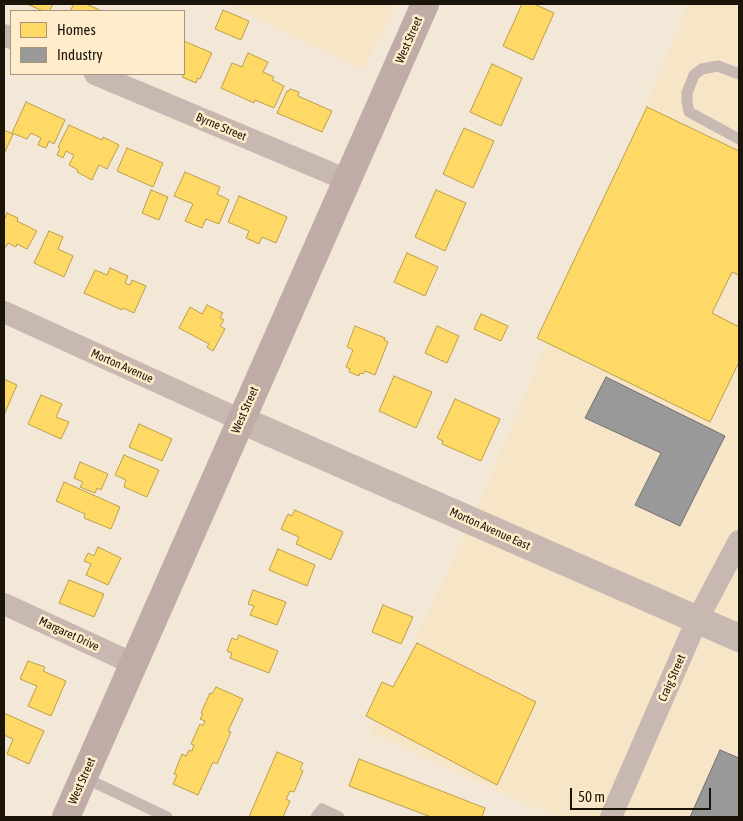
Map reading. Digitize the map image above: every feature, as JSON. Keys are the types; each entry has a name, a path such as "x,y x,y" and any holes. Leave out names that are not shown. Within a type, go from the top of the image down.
{"main road":[{"name":"West Street","path":"66,817 424,4"}],"street":[{"name":"Byrne Street","path":"97,75 347,180"},
{"name":"Morton Avenue","path":"4,312 241,420"},
{"name":"Morton Avenue East","path":"241,420 739,638"},
{"name":"Craig Street","path":"610,817 697,620 739,541"},
{"name":"Margaret Drive","path":"4,604 134,664"}],"lane":[{"path":"739,74 718,66 702,69 694,75 687,93 689,112 739,139"},
{"path":"83,777 167,817"},
{"path":"316,817 322,809 339,817"}],"shaded area":[{"path":"226,4 398,4 363,70"},
{"path":"688,4 739,4 739,817 556,817 371,734 480,502"}],"building: Homes":[{"path":"27,4 53,4 50,10 41,10"},
{"path":"74,4 86,4 100,10 71,10"},
{"path":"522,4 534,4 554,13 533,60 503,46"},
{"path":"223,10 249,21 241,40 215,29"},
{"path":"185,41 212,53 200,79 198,78 196,83 182,77 185,75"},
{"path":"248,53 268,62 263,72 274,77 272,80 284,86 274,108 255,100 254,103 221,88 232,63 242,67"},
{"path":"492,64 522,78 501,126 470,112"},
{"path":"290,89 299,92 298,96 332,111 322,132 277,113 287,91"},
{"path":"26,102 65,120 54,144 49,141 46,148 38,145 41,138 31,133 27,139 12,133"},
{"path":"647,107 739,151 739,275 732,272 712,313 739,327 739,362 710,422 537,338"},
{"path":"69,125 102,140 103,137 119,145 107,169 99,165 92,180 69,165 74,155 66,151 63,158 57,155 60,148 58,147"},
{"path":"464,128 494,141 473,188 443,174"},
{"path":"4,130 13,134 4,154"},
{"path":"127,148 163,163 153,187 117,171"},
{"path":"185,172 220,187 217,194 229,200 219,224 206,219 202,228 185,221 193,204 174,196"},
{"path":"151,190 168,197 159,220 142,213"},
{"path":"436,190 466,203 445,251 415,237"},
{"path":"239,196 287,217 276,243 262,237 259,244 246,238 249,231 228,222"},
{"path":"7,213 18,218 17,221 37,231 27,249 17,244 16,247 8,243 6,247 4,246 4,220"},
{"path":"49,231 63,237 58,249 73,256 64,277 34,263"},
{"path":"407,253 438,267 425,296 394,282"},
{"path":"110,268 128,276 125,283 130,285 132,280 146,286 134,313 123,308 122,310 84,293 95,270 107,275"},
{"path":"207,305 223,313 220,318 224,320 220,326 225,329 213,351 207,347 209,344 179,328 190,307 202,314"},
{"path":"481,314 508,326 501,341 474,329"},
{"path":"355,326 385,338 384,340 388,342 375,375 365,371 363,374 360,373 359,376 349,372 350,369 346,367 353,350 347,347"},
{"path":"437,326 459,336 447,363 425,353"},
{"path":"394,376 432,392 416,428 379,411"},
{"path":"4,379 17,385 4,415"},
{"path":"41,395 62,404 56,417 69,422 61,439 28,424"},
{"path":"455,399 500,419 481,461 442,444 443,441 437,438"},
{"path":"139,424 172,439 162,461 129,447"},
{"path":"124,455 159,470 147,497 124,487 126,480 115,475"},
{"path":"80,462 108,474 101,490 97,488 95,493 80,487 83,482 74,478"},
{"path":"64,482 120,507 111,529 84,518 85,514 56,501"},
{"path":"295,510 343,532 331,560 296,544 299,537 281,529 288,514 292,516"},
{"path":"98,547 121,558 108,585 86,575 91,564 84,561 88,553 94,556"},
{"path":"278,549 315,565 307,586 269,570"},
{"path":"69,580 104,594 94,617 59,603"},
{"path":"253,590 286,602 277,625 250,615 254,606 248,604"},
{"path":"383,605 413,617 401,644 372,632"},
{"path":"239,635 278,651 269,673 230,658 232,653 227,651 232,638 237,640"},
{"path":"417,643 536,702 497,785 366,716 382,682 393,687"},
{"path":"28,661 45,667 43,671 66,681 51,716 28,706 37,686 20,679"},
{"path":"216,687 243,699 228,731 231,732 217,764 213,762 198,795 173,784 177,775 174,774 182,754 186,756 189,750 192,751 194,745 191,744 200,724 203,726 205,721 200,719 203,714 201,713 210,693 212,694"},
{"path":"4,713 44,731 29,764 7,754 13,739 4,735"},
{"path":"277,752 303,763 300,769 303,771 294,792 290,791 286,799 290,801 283,817 249,817"},
{"path":"359,759 485,808 482,817 431,817 349,786"}],"building: Industry":[{"path":"606,377 725,436 680,526 635,505 661,453 585,418"},
{"path":"720,750 739,758 739,817 690,817"}]}
